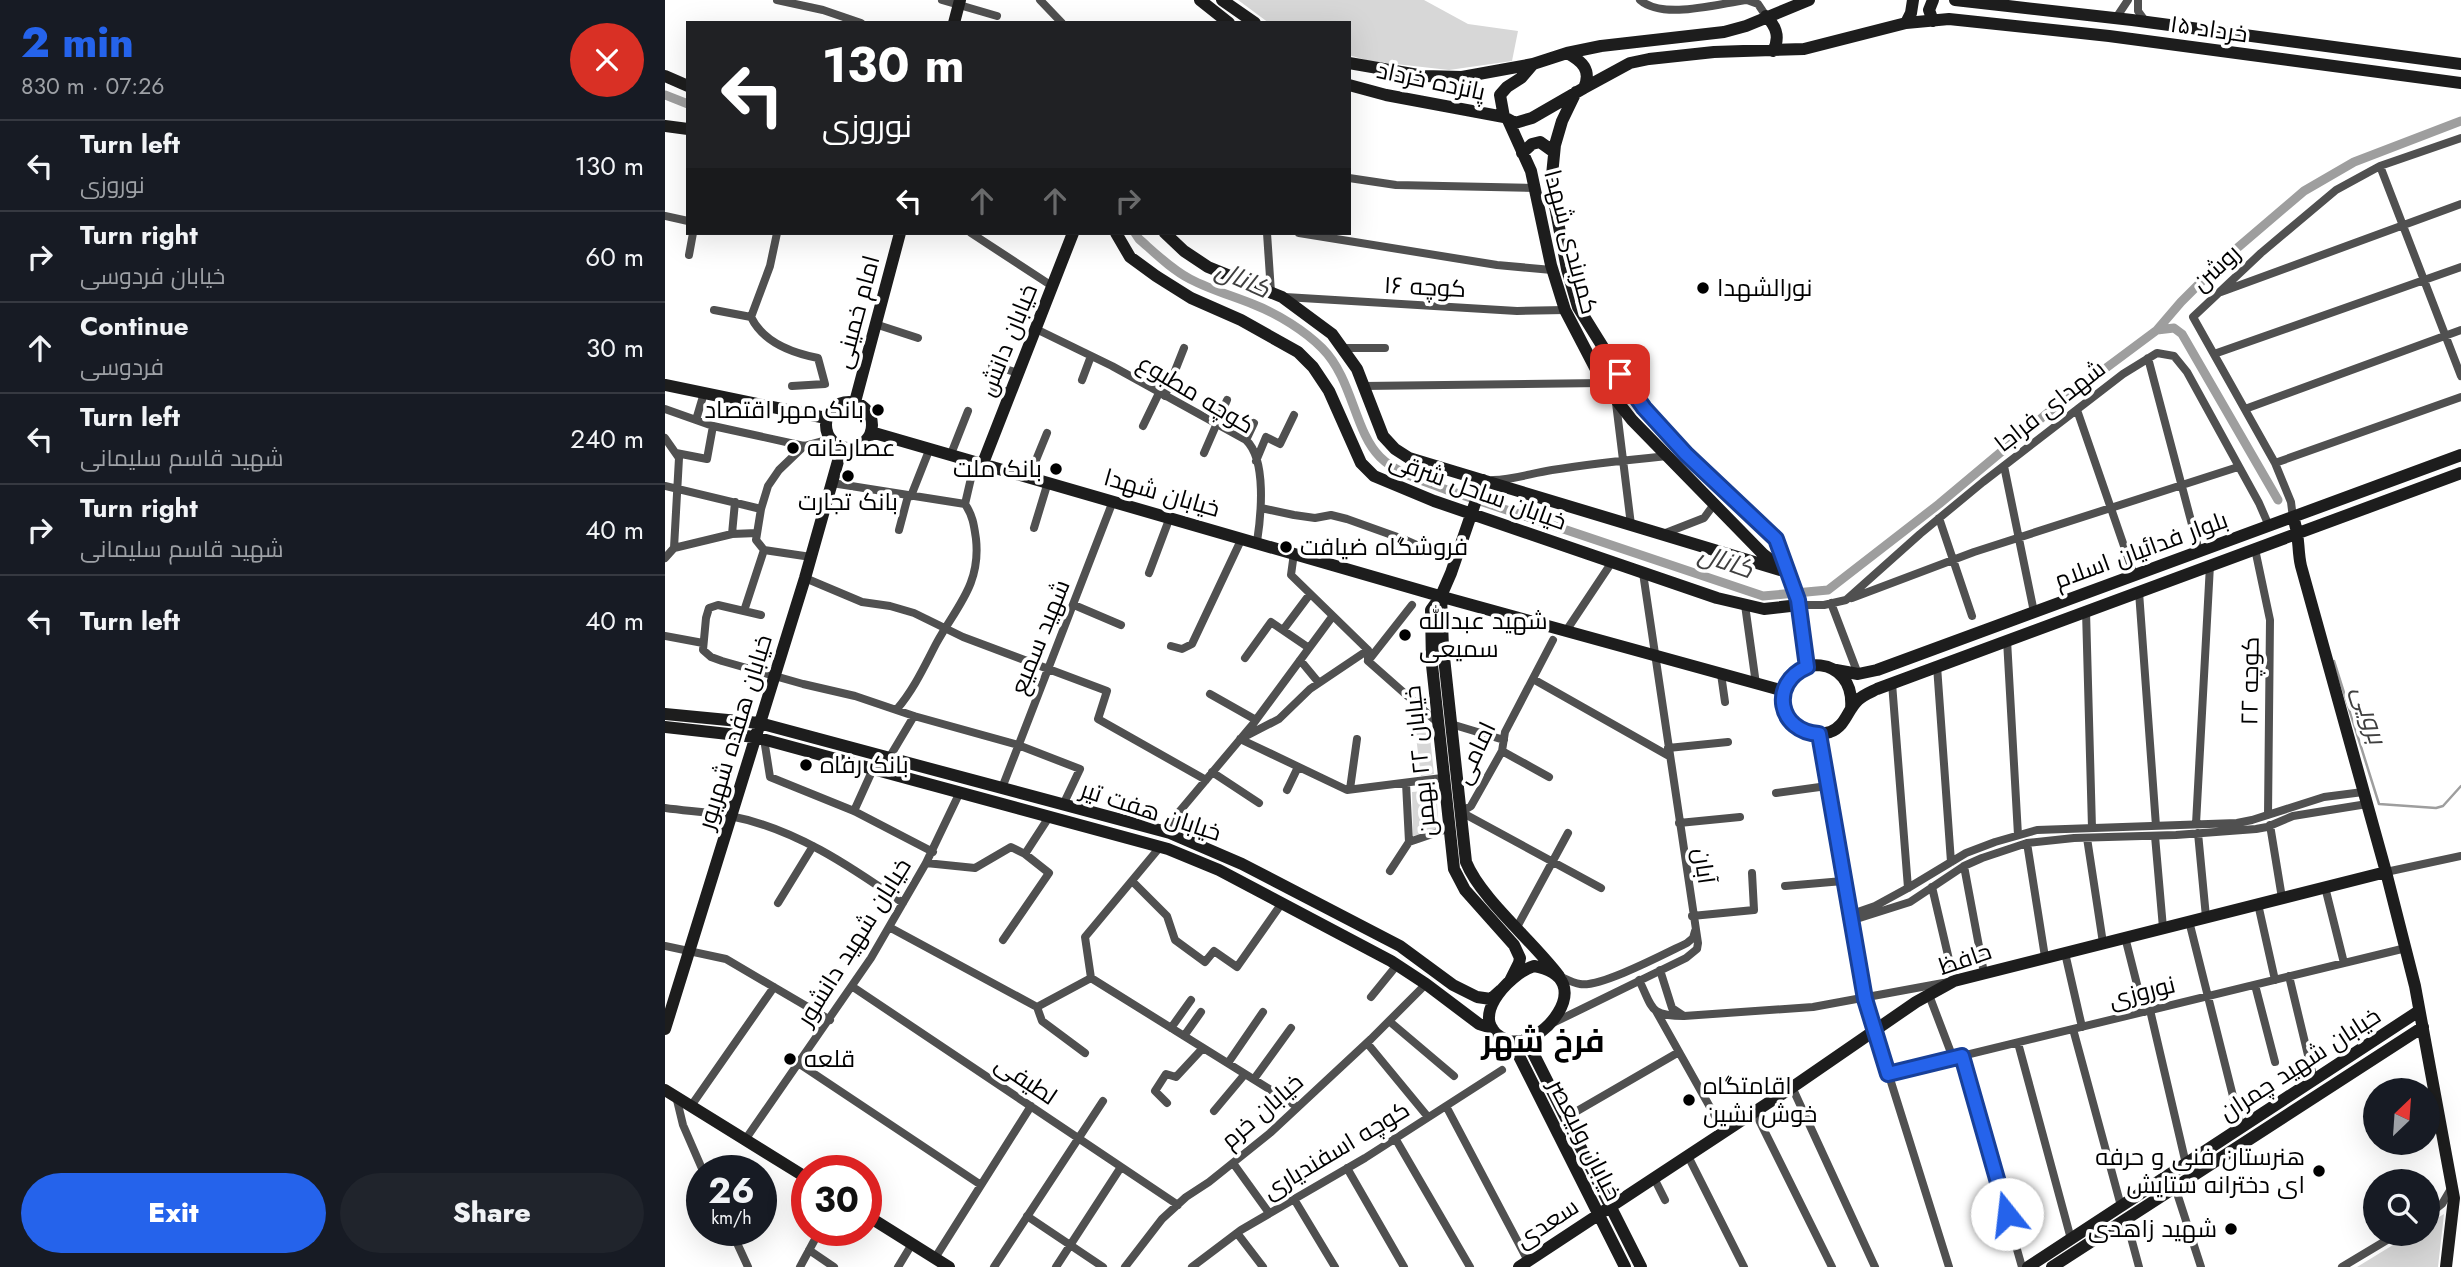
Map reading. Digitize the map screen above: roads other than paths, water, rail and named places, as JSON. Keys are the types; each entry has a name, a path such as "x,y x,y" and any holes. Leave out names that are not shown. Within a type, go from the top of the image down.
{"street":[{"path":"777,0 823,10 855,21"},
{"path":"942,0 997,16"},
{"path":"1040,0 1060,21"},
{"path":"1201,0 1227,21"},
{"path":"1221,0 1252,21"},
{"path":"1640,0 1652,8 1664,10 1746,0 1758,4 1776,29 1777,44 1773,51"},
{"path":"1567,54 1601,46 1724,32 1809,0"},
{"path":"1906,23 1913,0"},
{"path":"1933,0 1929,10 1933,21"},
{"name":"۱۵ خرداد","path":"1955,0 2116,18 2461,64"},
{"path":"2116,18 2128,0"},
{"path":"2138,0 2138,10 2146,22"},
{"path":"954,21 959,3"},
{"name":"۱۵ خرداد","path":"1506,119 1515,123 1532,118 1630,63 1714,52 1804,49 1906,23 1949,19 2109,36 2461,83"},
{"path":"2302,43 2302,62"},
{"path":"1567,54 1577,58 1585,67 1587,80 1580,90"},
{"name":"پانزده خرداد","path":"1351,63 1399,73 1462,77 1533,64 1567,54"},
{"path":"1506,119 1500,95 1533,64"},
{"path":"665,76 686,85"},
{"name":"پانزده خرداد","path":"1353,87 1506,119"},
{"name":"کمربندی شهدا","path":"1580,90 1562,121 1554,152 1551,186 1577,307 1644,408 1686,454 1776,539 1788,575"},
{"name":"کمربندی شهدا","path":"1506,119 1531,171 1552,270 1565,310 1603,383 1632,420 1763,554 1788,575"},
{"path":"665,126 686,129"},
{"name":"روشن","path":"2293,518 2291,502 2275,463 2193,317 2261,253 2336,190 2380,166 2461,138"},
{"path":"1522,153 1532,144 1540,142 1554,152"},
{"path":"2380,166 2461,376"},
{"path":"1351,178 1397,185 1536,188"},
{"path":"2217,294 2461,204"},
{"path":"665,216 686,221"},
{"path":"689,256 693,235"},
{"path":"777,235 751,317 755,326 785,349 818,358 825,384 792,386"},
{"name":"امام خمینی","path":"855,402 899,235"},
{"path":"974,235 1052,286"},
{"name":"خیابان دانش","path":"979,462 1010,393 1072,235"},
{"name":"خیابان ساحل شرقی","path":"1117,235 1130,257 1156,276 1191,298 1241,320 1298,352 1313,367 1329,391 1361,463 1374,476 1643,573 1745,605 1764,609 1798,603"},
{"name":"خیابان ساحل شرقی","path":"1167,235 1207,267 1277,294 1332,334 1357,369 1383,436 1395,449 1409,458 1482,484 1663,534 1788,575"},
{"path":"1267,235 1277,294"},
{"path":"1311,235 1485,263 1552,270"},
{"path":"2214,354 2461,267"},
{"name":"کوچه ۱۶","path":"1277,294 1517,311 1565,310"},
{"path":"714,310 751,317"},
{"path":"876,324 918,338"},
{"name":"کوچه مطبوع","path":"1036,329 1246,440 1256,461 1261,508 1257,542"},
{"path":"2245,409 2461,330"},
{"path":"1143,426 1162,395 1184,348"},
{"path":"1343,348 1385,348"},
{"path":"2199,551 2148,358 2157,353 2174,356 2187,372 2269,526"},
{"path":"1082,380 1091,356"},
{"name":"شهدای فراجا","path":"1798,603 1846,600 2004,466 2123,374 2148,358"},
{"path":"992,365 1018,373"},
{"path":"1363,386 1603,383"},
{"path":"665,385 826,418"},
{"path":"994,387 1010,393"},
{"path":"696,420 704,393"},
{"path":"2275,463 2461,397"},
{"path":"1204,453 1227,400"},
{"path":"1616,401 1632,525"},
{"path":"841,402 855,402 867,411 872,424 871,432 868,438 856,447 842,447 830,439 826,432 826,418 829,411 841,402"},
{"path":"665,409 713,426 804,446 830,439"},
{"path":"2077,410 2134,575"},
{"path":"951,454 968,411"},
{"path":"1256,461 1266,437 1280,444 1294,415"},
{"path":"1246,440 1254,423"},
{"path":"676,453 707,459 713,426"},
{"name":"خیابان شهدا","path":"871,432 1441,596 1784,691"},
{"path":"1029,477 1047,433"},
{"path":"665,438 679,458 674,548"},
{"path":"804,446 779,470 768,486 756,540 764,550 811,557"},
{"name":"خیابان هفده شهریور","path":"665,1029 730,816 759,738 759,723 842,447"},
{"path":"899,530 930,448"},
{"name":"بلوار فدائیان اسلام","path":"1834,670 1858,674 1877,670 2461,455"},
{"path":"1441,596 1482,484 1555,469 1667,456"},
{"path":"965,504 979,462"},
{"path":"2004,466 2034,612"},
{"path":"1846,600 2018,537 2238,467"},
{"name":"بلوار فدائیان اسلام","path":"1851,709 1859,699 1892,683 2461,473"},
{"path":"832,482 965,504 973,516 978,556 972,583 909,694 897,709"},
{"path":"1034,528 1048,482"},
{"path":"665,486 761,509"},
{"name":"شهید سمیع","path":"1002,788 1113,501"},
{"path":"732,534 735,502"},
{"path":"1663,534 1704,518 1715,503"},
{"path":"1261,508 1315,518 1331,515 1347,519 1403,538 1455,562"},
{"path":"1149,573 1170,517"},
{"path":"2293,518 2299,532 2297,549 2301,566 2386,872 2423,1027 2455,1198 2446,1267"},
{"path":"1939,519 1972,616"},
{"path":"665,558 674,548 732,534 757,533"},
{"path":"1171,646 1182,649 1192,644 1242,538"},
{"name":"کوچه ۲۲","path":"2255,549 2270,620 2268,815"},
{"path":"744,611 764,550"},
{"path":"1294,553 1291,575 1368,650 1368,661 1437,722"},
{"path":"1566,631 1612,562"},
{"path":"2206,917 2197,829 2210,565"},
{"name":"آبان","path":"1643,573 1695,931"},
{"path":"1788,575 1798,603 1807,667"},
{"path":"804,578 862,602 914,613 945,630 1107,691 1098,719 1206,780"},
{"path":"2139,592 2156,826"},
{"path":"1283,630 1310,594"},
{"name":"خیابان ۲۲ بهمن","path":"1441,596 1431,610 1432,665 1447,829 1454,869 1465,890 1514,945 1520,958 1506,986"},
{"name":"خیابان ۲۲ بهمن","path":"1441,596 1443,648 1466,862 1470,873 1559,976"},
{"path":"1831,603 1858,674"},
{"path":"761,615 718,605 709,608 703,650 711,657 855,696 914,716 1018,745 1080,769 1063,804"},
{"path":"1074,605 1121,625"},
{"path":"1368,661 1412,605"},
{"path":"1745,605 1756,684"},
{"path":"2086,611 2092,828"},
{"path":"1163,831 1256,720 1332,617"},
{"path":"1245,658 1271,622 1309,648"},
{"path":"665,636 703,643"},
{"name":"امامی","path":"1461,812 1471,806 1502,751 1505,732 1553,640"},
{"path":"2007,640 2018,835"},
{"path":"1240,739 1279,719 1319,682 1368,650"},
{"path":"1300,660 1319,682"},
{"path":"1824,666 1834,670 1843,677 1849,687 1851,709 1839,726 1819,734 1810,734 1794,725 1784,709 1784,691 1792,676 1807,667 1824,666"},
{"path":"1937,666 1951,862"},
{"path":"1721,674 1725,702"},
{"path":"1533,679 1668,752 1728,742"},
{"path":"1892,683 1908,888"},
{"path":"1210,694 1256,720"},
{"name":"خیابان هفت تیر","path":"665,714 759,723 1163,831 1242,864 1400,946 1454,985 1477,997 1491,999 1506,986"},
{"path":"889,758 914,716"},
{"path":"718,733 719,719"},
{"path":"1451,724 1504,740"},
{"name":"خیابان هفت تیر","path":"665,727 759,738 1160,847 1219,870 1397,965 1479,1024 1496,1032"},
{"path":"1819,734 1865,999 1949,1267"},
{"path":"798,748 802,735"},
{"path":"759,738 770,777 854,811 933,852"},
{"path":"1240,739 1350,789 1442,778"},
{"path":"1350,789 1357,739"},
{"path":"1502,751 1549,777"},
{"path":"1287,790 1297,767"},
{"path":"854,811 873,769"},
{"path":"1212,772 1259,803"},
{"path":"960,792 966,779"},
{"path":"1406,783 1409,842"},
{"path":"1776,793 1827,786"},
{"name":"خیابان شهید دانشور","path":"745,1140 853,987 933,852 960,792"},
{"path":"1850,918 1900,906 1964,866 2027,843 2155,835 2237,823 2324,797 2365,798"},
{"path":"1850,918 1976,849 2037,830 2156,826 2197,829 2270,825 2293,816 2365,798"},
{"path":"665,808 730,816 769,827 813,846 903,903"},
{"name":"امامی","path":"1461,812 1601,888"},
{"path":"1025,854 1049,817"},
{"path":"1679,823 1740,817"},
{"path":"2270,825 2282,898"},
{"path":"1389,871 1409,842 1447,829"},
{"path":"1517,927 1568,833"},
{"path":"2155,835 2163,928"},
{"path":"2087,838 2103,943"},
{"path":"2027,843 2045,957"},
{"path":"778,903 813,846"},
{"path":"926,863 975,868 1011,847 1025,854 1049,873 1003,940"},
{"path":"1160,847 1085,937 1091,978 1298,1107"},
{"path":"2386,872 2461,856"},
{"path":"1964,866 1984,972"},
{"name":"حافظ","path":"1611,1207 1954,981 2386,872"},
{"path":"1692,916 1753,909 1752,873"},
{"path":"1132,881 1167,916 1175,940 1205,962 1214,951 1237,967 1282,903"},
{"path":"1785,886 1843,881"},
{"path":"1655,1011 1664,1016 1684,1016 1813,1007 1954,981 1932,887"},
{"path":"2325,887 2344,963"},
{"path":"2258,904 2275,980"},
{"path":"2189,921 2241,1128"},
{"path":"889,927 1037,1007 1042,1021 1085,1053"},
{"path":"1695,931 1697,949 1686,958 1547,1026 1527,1041 1511,1042 1496,1032 1488,1016 1492,1004 1523,969 1534,966 1546,968 1582,985 1596,982 1687,943 1695,931"},
{"path":"2126,937 2186,1164"},
{"path":"665,946 726,959 829,1020"},
{"name":"نوروزی","path":"1888,1074 2406,948"},
{"path":"2065,953 2082,1027"},
{"path":"1371,997 1397,965"},
{"path":"1660,970 1672,1008 1684,1016"},
{"path":"1547,1026 1559,1013 1564,1000 1564,986 1559,976"},
{"path":"2288,976 2314,1080"},
{"path":"1037,1007 1091,978"},
{"path":"1639,980 1724,1132"},
{"name":"خیابان خرم","path":"1125,1267 1162,1219 1298,1107 1426,984"},
{"path":"2255,985 2275,1062"},
{"path":"691,1106 774,987"},
{"name":"لطیفی","path":"853,987 1178,1205"},
{"path":"1929,995 1958,1057 2022,1267"},
{"path":"1171,1028 1191,1000"},
{"name":"خیابان شهید چمران","path":"2028,1267 2419,1011"},
{"path":"1184,1036 1201,1012"},
{"path":"1228,1063 1263,1012"},
{"path":"1389,1021 1454,1076"},
{"name":"خیابان شهید چمران","path":"2052,1267 2072,1261 2126,1219 2423,1027"},
{"path":"1254,1079 1291,1028"},
{"path":"2073,1029 2121,1206"},
{"name":"خیابان ولیعصر","path":"1496,1032 1518,1054 1625,1267"},
{"name":"خیابان ولیعصر","path":"1527,1041 1641,1267"},
{"path":"2018,1042 2071,1239"},
{"path":"1367,1043 1429,1117"},
{"path":"1167,1103 1155,1091 1166,1074 1176,1077 1203,1048"},
{"path":"1565,1118 1679,1052"},
{"path":"2353,1054 2363,1059 2364,1066"},
{"path":"798,1063 981,1185"},
{"name":"کوچه اسفندیاری","path":"1192,1267 1237,1233 1347,1168 1502,1070"},
{"path":"1214,1111 1245,1074"},
{"path":"1792,1087 1874,1267"},
{"path":"670,1093 791,1168"},
{"path":"670,1093 696,1155"},
{"path":"995,1267 1103,1101"},
{"path":"935,1258 1031,1106"},
{"path":"1445,1106 1523,1264"},
{"path":"1755,1112 1832,1267"},
{"path":"1395,1138 1470,1267"},
{"path":"2203,1153 2211,1164"},
{"path":"1688,1156 1744,1267"},
{"path":"1233,1163 1269,1213"},
{"path":"1056,1267 1121,1167"},
{"path":"1347,1168 1404,1267"},
{"path":"1654,1178 1665,1200"},
{"path":"2440,1206 2452,1186"},
{"path":"2175,1187 2201,1267"},
{"path":"1294,1199 1335,1267"},
{"name":"سعدی","path":"1523,1264 1611,1207"},
{"path":"1027,1216 1103,1267"},
{"path":"2126,1219 2140,1267"},
{"path":"882,1225 949,1267"},
{"path":"1237,1233 1263,1267"},
{"path":"898,1267 912,1244"},
{"path":"738,1246 748,1267"},
{"path":"800,1267 811,1246"},
{"path":"2342,1267 2377,1246"},
{"path":"809,1250 834,1267"}],"waterway":[{"name":"کانال","path":"665,95 686,103"},
{"path":"2157,330 2222,261 2304,191 2354,162 2461,121"},
{"name":"کانال","path":"1136,235 1183,275 1273,313 1322,348 1340,374 1371,446 1395,468 1447,490 1763,596 1828,590 1939,504 2063,400 2157,330 2174,328 2182,334 2278,500"},
{"name":"برویی","path":"2334,661 2379,804 2436,808 2443,806 2461,786"}],"place":[{"name":"نورالشهدا","path":"1703,288"},
{"name":"بانک مهر اقتصاد","path":"878,410"},
{"name":"عصارخانه","path":"793,448"},
{"name":"بانک ملت","path":"1056,469"},
{"name":"بانک تجارت","path":"848,476"},
{"name":"فروشگاه ضیافت","path":"1286,547"},
{"name":"شهید عبدالله سمیعی","path":"1405,635"},
{"name":"بانک رفاه","path":"806,765"},
{"name":"قلعه","path":"790,1059"},
{"name":"اقامتگاه خوش نشین","path":"1689,1100"},
{"name":"هنرستان فنی و حرفه ای دخترانه ستایش","path":"2319,1171"},
{"name":"شهید زاهدی","path":"2231,1229"}],"district":[{"name":"فرخ شهر","path":"1543,1041"}]}
